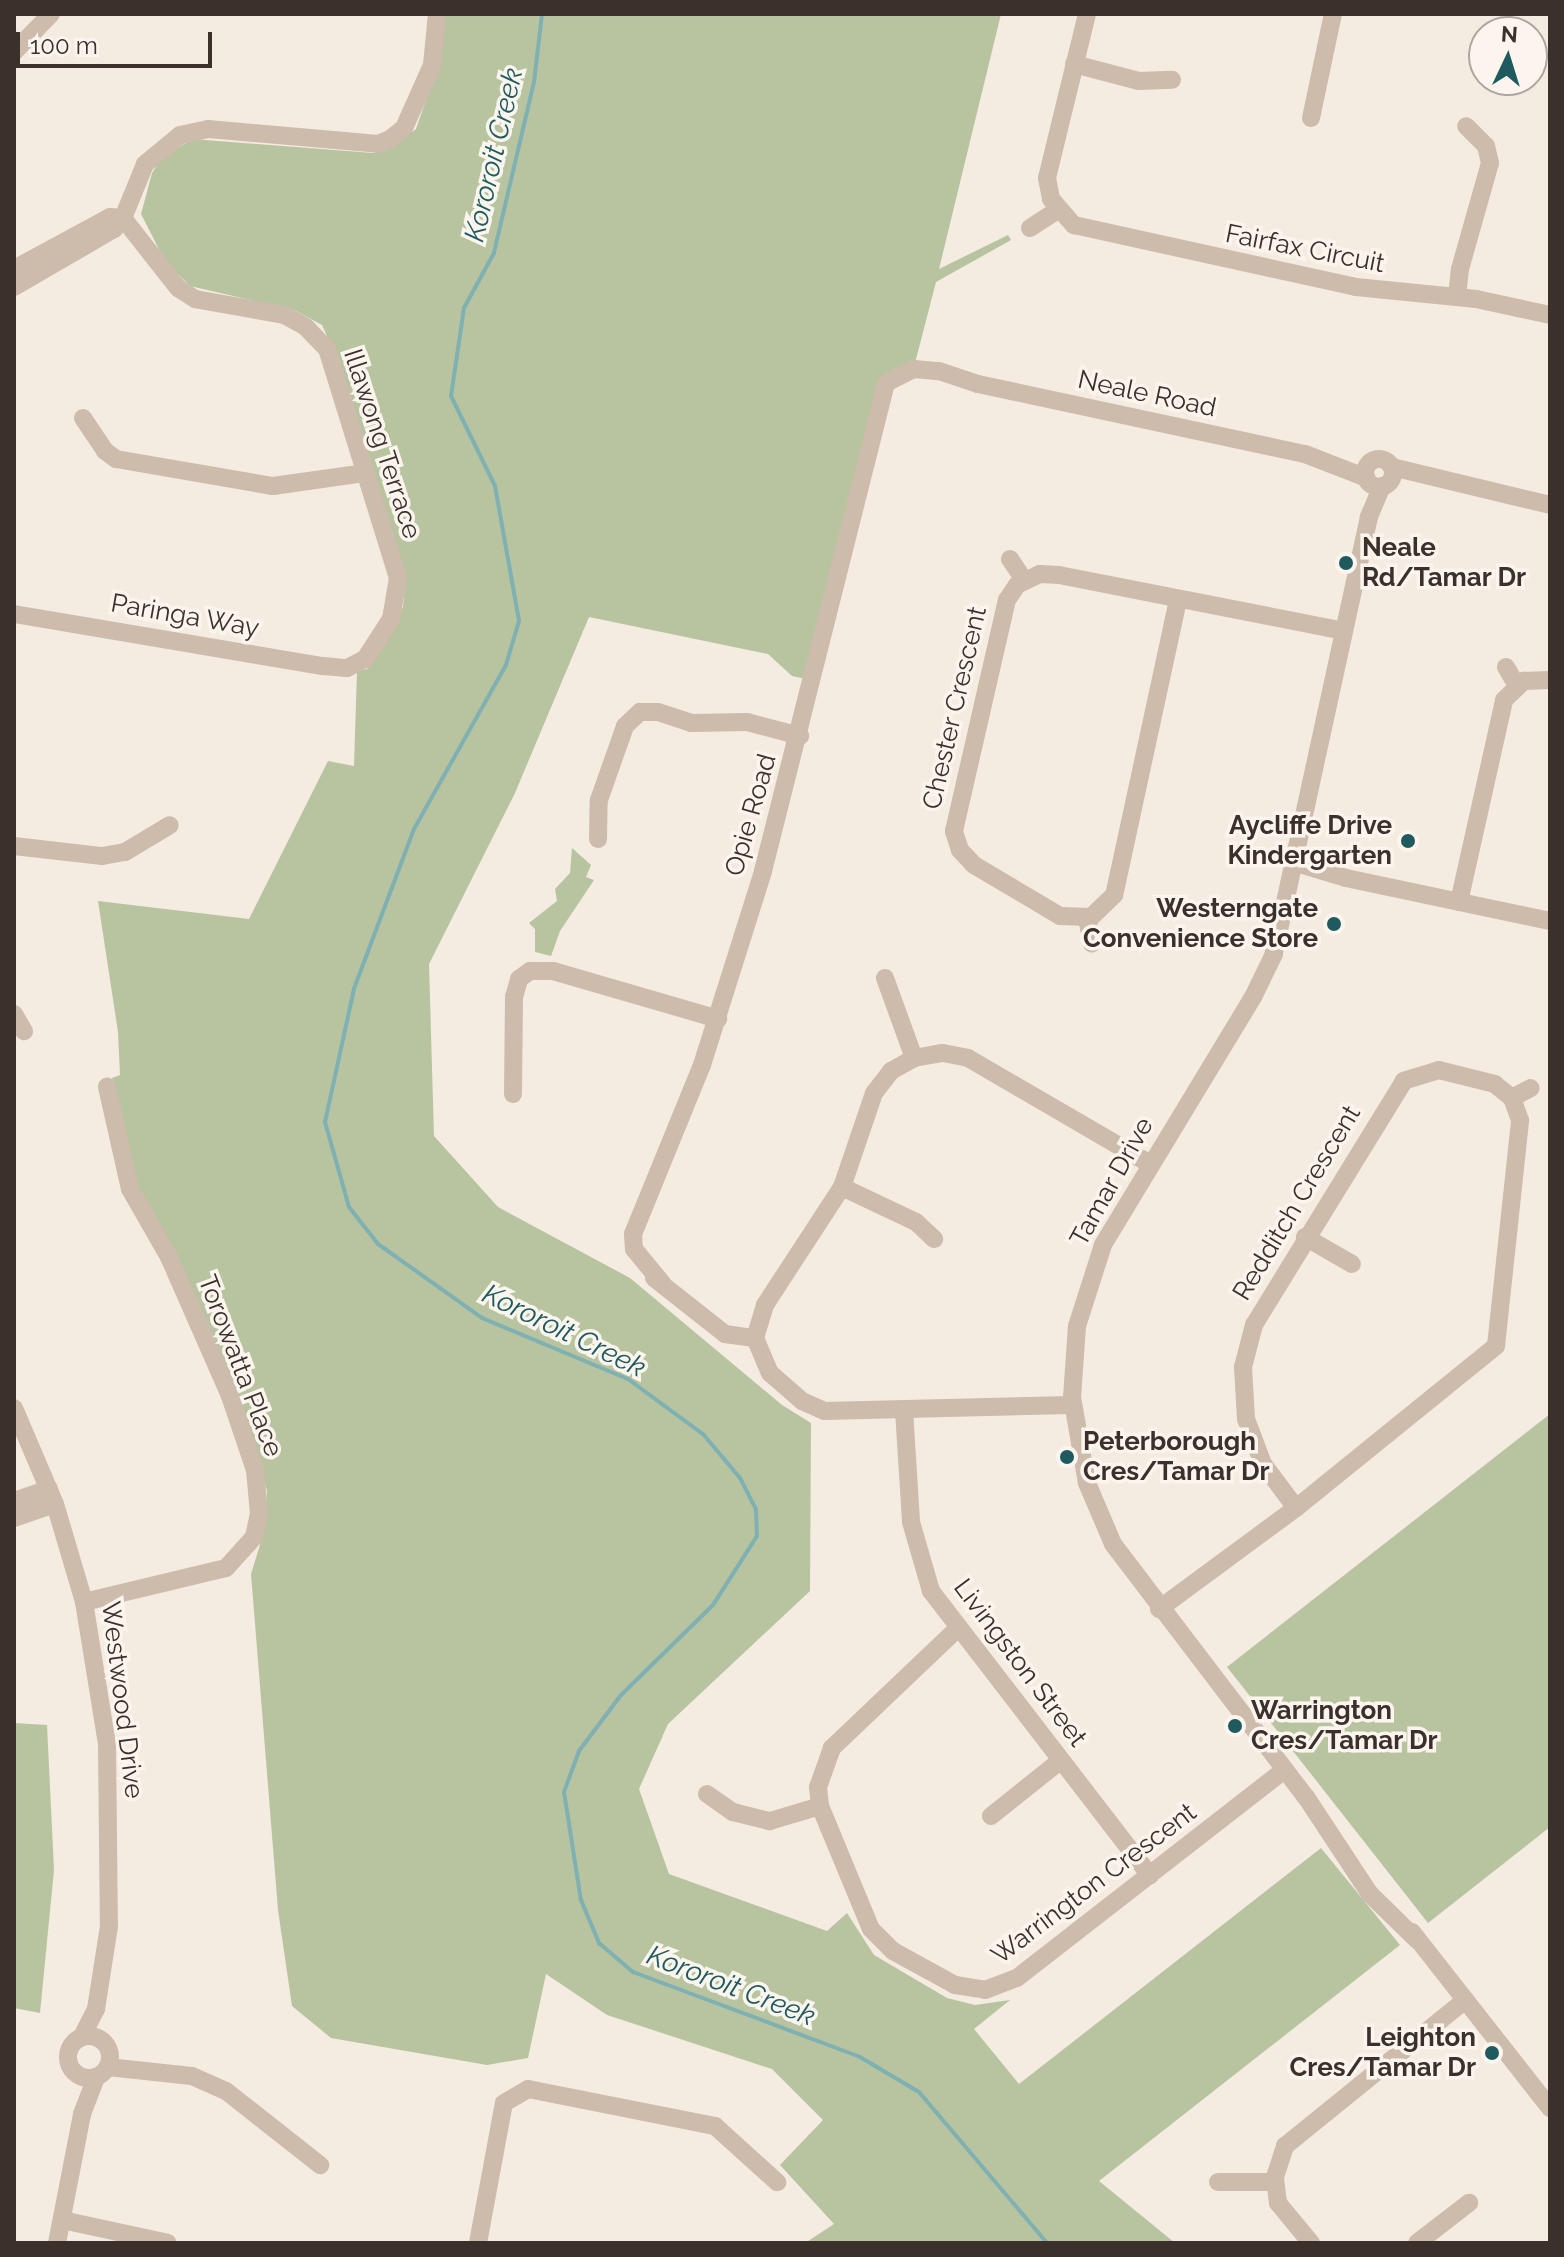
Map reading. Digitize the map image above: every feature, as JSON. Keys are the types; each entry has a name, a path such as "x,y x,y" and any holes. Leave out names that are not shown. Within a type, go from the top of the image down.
{"street":[{"path":"14,52 51,14"},
{"path":"14,287 114,229 123,218 145,164 180,135 208,129 378,144 390,139 404,128 432,65 437,14"},
{"path":"1030,228 1058,210 1047,178 1087,14"},
{"path":"1311,118 1333,14"},
{"path":"1074,64 1139,81 1172,80"},
{"path":"1457,297 1460,269 1490,163 1486,146 1466,126"},
{"name":"Fairfax Circuit","path":"1058,210 1074,225 1093,231 1356,287 1457,297 1550,315"},
{"path":"14,269 110,217 123,218"},
{"name":"Illawong Terrace","path":"123,218 178,288 195,299 284,315 306,327 327,349 398,578 398,598 365,659 347,668"},
{"name":"Neale Road","path":"906,377 978,384 1305,454 1378,476 1428,479 1550,505"},
{"name":"Opie Road","path":"755,1338 725,1334 662,1283 627,1242 686,1109 718,1019 800,736 876,425 892,393 906,377"},
{"path":"83,418 105,451 116,459 273,486 364,473"},
{"name":"Tamar Drive","path":"1378,476 1295,868 1265,976 1103,1245 1087,1285 1074,1349 1072,1401 1082,1464 1098,1514 1162,1613 1355,1867 1391,1901 1417,1940 1550,2108"},
{"path":"1010,559 1024,580 1040,574 1059,575 1344,635"},
{"name":"Chester Crescent","path":"1024,580 1007,600 954,823 956,841 974,865 1051,912 1087,918"},
{"path":"1092,944 1087,918 1108,905 1118,883 1178,600"},
{"name":"Paringa Way","path":"14,614 347,668"},
{"path":"1506,667 1516,684"},
{"path":"1516,684 1550,680"},
{"path":"1459,902 1498,718 1516,684"},
{"path":"598,839 599,800 625,726 640,712 658,712 691,723 747,722 800,736"},
{"path":"14,846 102,856 125,852 170,825"},
{"path":"1295,868 1550,921"},
{"path":"513,1094 514,997 519,979 530,971 553,971 718,1019"},
{"path":"885,978 914,1058"},
{"path":"14,1014 24,1031"},
{"path":"1072,1401 836,1413 812,1407 770,1373 755,1338 765,1305 842,1187 874,1093 891,1071 914,1058 943,1053 968,1058 1148,1168"},
{"name":"Redditch Crescent","path":"1296,1508 1253,1443 1242,1390 1254,1325 1305,1237 1404,1081 1439,1070 1495,1084 1512,1098"},
{"name":"Torowatta Place","path":"84,1602 226,1568 254,1537 259,1514 255,1470 230,1396 169,1257 130,1189 107,1087"},
{"path":"1162,1613 1496,1346 1519,1131 1512,1098 1531,1088"},
{"path":"842,1187 916,1222 934,1239"},
{"path":"1305,1237 1352,1264"},
{"name":"Westwood Drive","path":"14,1408 52,1496 84,1602 107,1744 112,1843 109,1926 96,2009 99,2063 68,2053 82,2037 96,2009"},
{"name":"Livingston Street","path":"904,1410 915,1546 931,1591 957,1629 1150,1875"},
{"path":"14,1501 52,1496"},
{"path":"14,1518 52,1496"},
{"name":"Warrington Crescent","path":"957,1629 832,1748 819,1780 820,1806 877,1938 962,1988 1007,1984 1284,1770"},
{"path":"991,1816 1060,1761"},
{"path":"707,1794 733,1812 770,1821 820,1806"},
{"path":"1311,2243 1282,2214 1274,2182 1279,2157 1293,2135 1465,2000"},
{"path":"82,2037 99,2063"},
{"path":"99,2063 192,2076 226,2091 320,2165"},
{"path":"57,2243 82,2114 99,2063"},
{"path":"478,2243 499,2119 514,2094 528,2089 690,2117 738,2142 777,2182"},
{"path":"1218,2182 1274,2182"},
{"path":"1417,2243 1469,2203"},
{"path":"62,2220 168,2243"}],"green space":[{"path":"442,14 1001,14 939,269 1008,235 1011,240 936,282 915,363 895,370 806,679 792,676 768,654 589,617 515,793 429,964 434,1136 498,1207 630,1278 782,1405 811,1423 810,1591 668,1724 639,1789 669,1874 827,1931 847,1913 874,1955 947,1998 975,2005 1010,2000 974,2029 1019,2084 1321,1848 1400,1945 1099,2181 1175,2243 805,2243 834,2224 780,2165 823,2120 772,2069 607,2015 546,1974 528,2058 487,2065 331,2038 292,2006 278,1910 251,1574 264,1532 267,1491 248,1424 131,1179 112,1078 120,1075 118,1032 98,901 249,919 328,761 354,766 357,671 367,669 382,647 403,607 405,583 343,371 322,325 294,310 190,286 165,261 141,214 152,173 163,156 193,139 373,153 395,146 416,129 439,62"},
{"path":"572,848 591,865 586,877 594,880 560,931 551,956 535,952 535,929 529,923 557,901 555,889 570,873"},
{"path":"1550,1414 1550,1827 1428,1923 1227,1667"},
{"path":"14,1723 47,1725 54,1870 40,2013 14,2008"}],"waterway":[{"name":"Kororoit Creek","path":"542,14 534,82 494,253 464,308 451,396 495,486 519,621 506,665 414,829 354,989 325,1122 349,1207 378,1244 482,1318 628,1379 703,1434 740,1478 756,1509 757,1536 713,1605 621,1695 579,1751 564,1792 581,1900 599,1943 633,1972 860,2057 919,2092 1047,2243"}],"place":[{"name":"Neale Rd/Tamar Dr","path":"1346,563"},
{"name":"Aycliffe Drive Kindergarten","path":"1408,841"},
{"name":"Westerngate Convenience Store","path":"1334,924"},
{"name":"Peterborough Cres/Tamar Dr","path":"1067,1457"},
{"name":"Warrington Cres/Tamar Dr","path":"1235,1726"},
{"name":"Leighton Cres/Tamar Dr","path":"1492,2053"}]}
